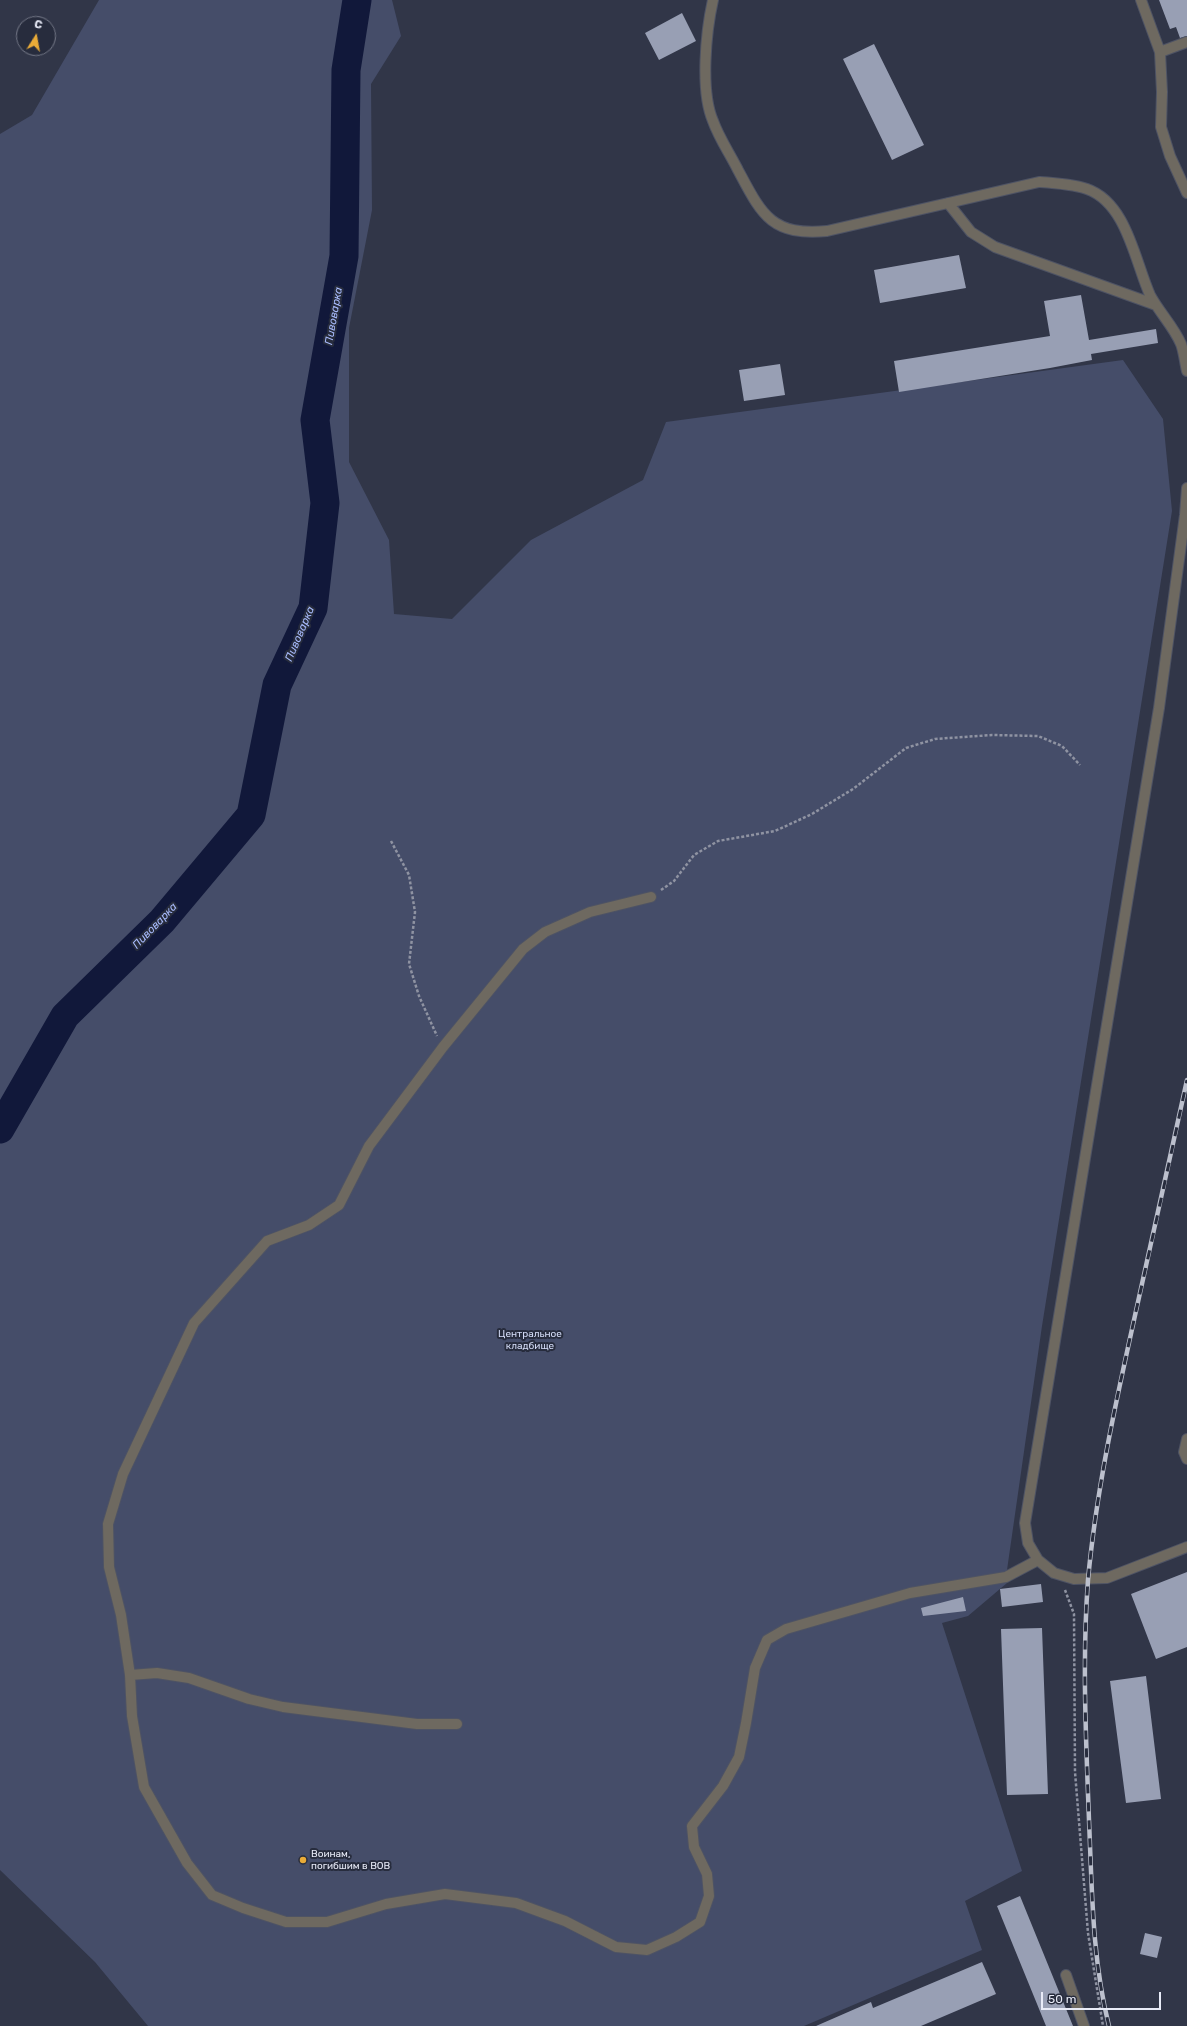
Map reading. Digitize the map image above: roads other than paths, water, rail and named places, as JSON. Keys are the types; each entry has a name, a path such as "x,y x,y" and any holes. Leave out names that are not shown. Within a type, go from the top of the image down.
{"street":[{"path":"713,0 708,25 706,89 712,120 756,204 773,221 790,230 807,233 827,231 1039,182 1066,184 1088,189 1102,198 1118,216 1130,239 1140,272 1156,305 1181,344 1187,371"},
{"path":"1141,0 1160,52 1162,92 1161,127 1170,156 1187,193"},
{"path":"1160,52 1187,42"},
{"path":"948,203 970,232 995,247 1156,305"},
{"path":"1187,488 1186,515 1159,708 1025,1523 1028,1543 1038,1560 1054,1573 1074,1579 1106,1578 1187,1546"},
{"path":"650,897 590,912 545,932 523,949 442,1047 369,1146 339,1205 309,1225 267,1241 194,1323 123,1474 108,1524 110,1566 121,1615 130,1675 132,1716 144,1787 187,1863 212,1895 243,1908 286,1922 327,1922 386,1904 446,1894 516,1903 565,1921 616,1947 648,1950 676,1937 700,1922 709,1896 707,1874 694,1847 692,1826 723,1786 739,1757 746,1724 754,1668 767,1640 786,1629 910,1593 1006,1577 1038,1560"},
{"path":"1187,1439 1184,1452 1187,1459"},
{"path":"130,1675 157,1673 189,1678 249,1699 283,1707 418,1724 457,1724"},
{"path":"1066,1975 1084,2026"}],"waterway":[{"name":"Пивоварка","path":"0,1129 65,1016 162,921 251,815 277,685 313,608 325,503 315,420 344,256 346,70 357,0"}],"railway":[{"path":"1109,2026 1099,1975 1092,1898 1085,1700 1085,1640 1088,1580 1096,1514 1113,1417 1187,1080"}],"place":[{"name":"Воинам, погибшим в ВОВ","path":"303,1860"}],"park label":[{"name":"Центральное кладбище","path":"530,1340"}]}
